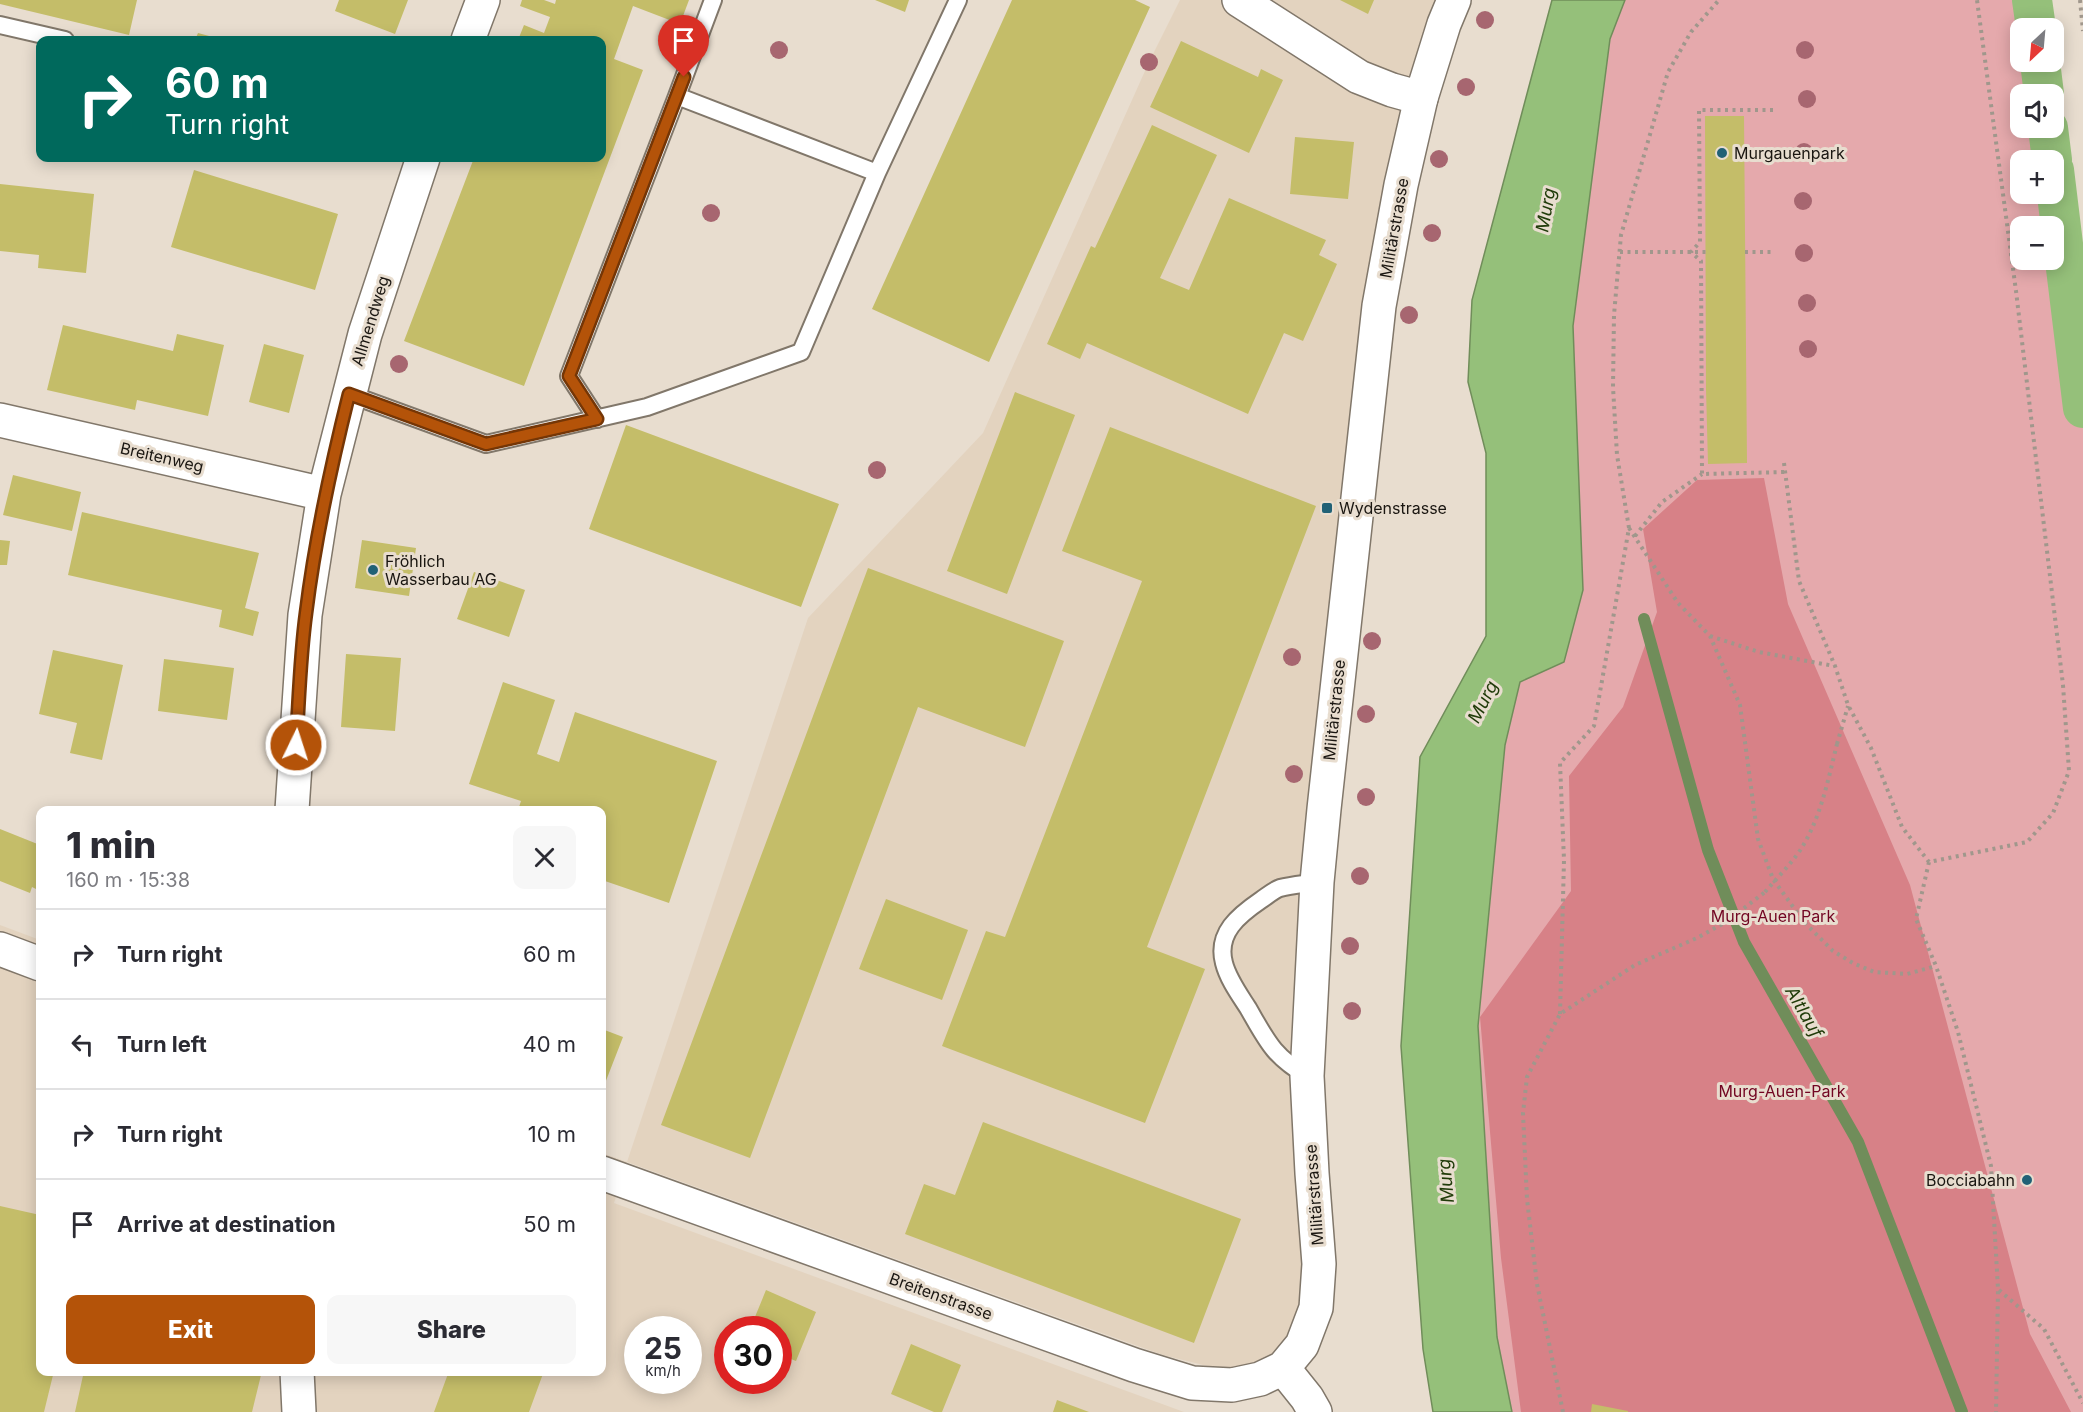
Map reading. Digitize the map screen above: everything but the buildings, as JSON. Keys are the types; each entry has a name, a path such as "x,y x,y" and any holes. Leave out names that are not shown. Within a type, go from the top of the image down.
{"street":[{"path":"470,36 483,0"},
{"path":"1239,0 1359,77 1421,98"},
{"name":"Militärstrasse","path":"1283,1368 1302,1345 1316,1308 1319,1264 1307,1076 1317,882 1379,306 1401,185 1421,98 1444,24 1454,0"},
{"name":"Allmendweg","path":"292,806 305,615 324,494 369,324 422,162"},
{"name":"Breitenweg","path":"0,420 324,494"},
{"path":"0,949 36,962"},
{"name":"Breitenstrasse","path":"606,1174 1134,1365 1192,1383 1232,1385 1260,1379 1283,1368"},
{"path":"1283,1368 1315,1412"},
{"path":"297,1376 298,1412"}],"lane":[{"path":"597,419 569,376 713,0"},
{"path":"349,394 486,444 647,407 801,352 877,173 958,0"},
{"path":"0,25 48,36"},
{"path":"676,96 877,173"},
{"path":"1307,1076 1287,1064 1271,1047 1229,975 1223,961 1223,946 1227,931 1235,918 1247,909 1278,888 1317,882"}],"path":[{"path":"1563,1412 1537,1284 1527,1199 1523,1113 1527,1077 1560,1014 1563,860 1560,763 1594,726 1629,528 1617,455 1613,387 1614,315 1621,235 1668,72 1691,32 1719,0"},
{"path":"1929,862 2027,842 2053,813 2068,771 2063,685 2018,303 1977,0"},
{"path":"2080,0 2083,31"},
{"path":"1691,252 1701,242 1700,110 1773,110"},
{"path":"1620,252 1706,252"},
{"path":"1691,252 1701,261 1702,474"},
{"path":"1745,252 1774,252"},
{"path":"1784,463 1798,581 1835,666 1848,705 1871,748 1902,827 1929,862"},
{"path":"1635,536 1662,502 1702,474 1785,472"},
{"path":"1629,528 1678,603 1710,636 1740,705 1758,839 1773,879 1804,922 1833,951 1853,963 1874,972 1907,974 1936,966"},
{"path":"1710,636 1760,652 1835,666"},
{"path":"1560,1014 1635,965 1697,938 1726,922 1765,892 1800,850 1814,825 1824,798 1848,705"},
{"path":"1929,862 1916,919 1936,966 1958,1032 1991,1166 1998,1289 1996,1412"},
{"path":"1998,1289 2044,1329 2083,1403"}],"shaded area":[{"path":"1180,0 1458,0 1421,98 1324,809 1316,1308 1260,1379 1163,1355 627,1162 808,618 983,433 1149,62"},
{"path":"0,925 36,938 36,1376 606,1376 606,1154 627,1162 614,1203 1184,1412 0,1412"}],"green space":[{"name":"Murg-Auen-Park","path":"1625,0 2038,0 2040,18 2010,18 2010,72 2046,72 2047,84 2010,84 2010,138 2053,138 2054,150 2010,150 2010,204 2060,204 2061,216 2010,216 2010,270 2064,270 2064,239 2083,416 2083,1412 1512,1412 1497,1337 1478,1026 1505,745 1520,682 1546,670 1583,590 1573,326 1610,39"},
{"name":"Murg-Auen Park","path":"1764,478 1788,604 1910,885 2030,1334 2071,1412 1521,1412 1501,1258 1480,1017 1571,891 1569,776 1623,707 1657,612 1643,529 1697,480"}],"water":[{"name":"Murg","path":"1552,0 1625,0 1610,39 1573,326 1583,590 1564,662 1520,682 1505,745 1478,1026 1497,1337 1512,1412 1433,1412 1423,1349 1401,1046 1420,757 1486,636 1486,453 1468,382 1472,300"}],"waterway":[{"path":"2032,0 2035,18"},
{"path":"2041,72 2043,84"},
{"path":"2049,138 2051,150"},
{"path":"2058,204 2083,408"},
{"name":"Altlauf","path":"1644,619 1708,850 1744,942 1858,1142 1962,1412"}],"place":[{"name":"Murgauenpark","path":"1722,153"},
{"name":"Wydenstrasse","path":"1327,508"},
{"name":"Fröhlich Wasserbau AG","path":"373,570"},
{"name":"Bocciabahn","path":"2027,1180"}],"route":[{"path":"296,745 309,588 324,494 349,394 486,444 597,419 569,376 684,77"}]}
